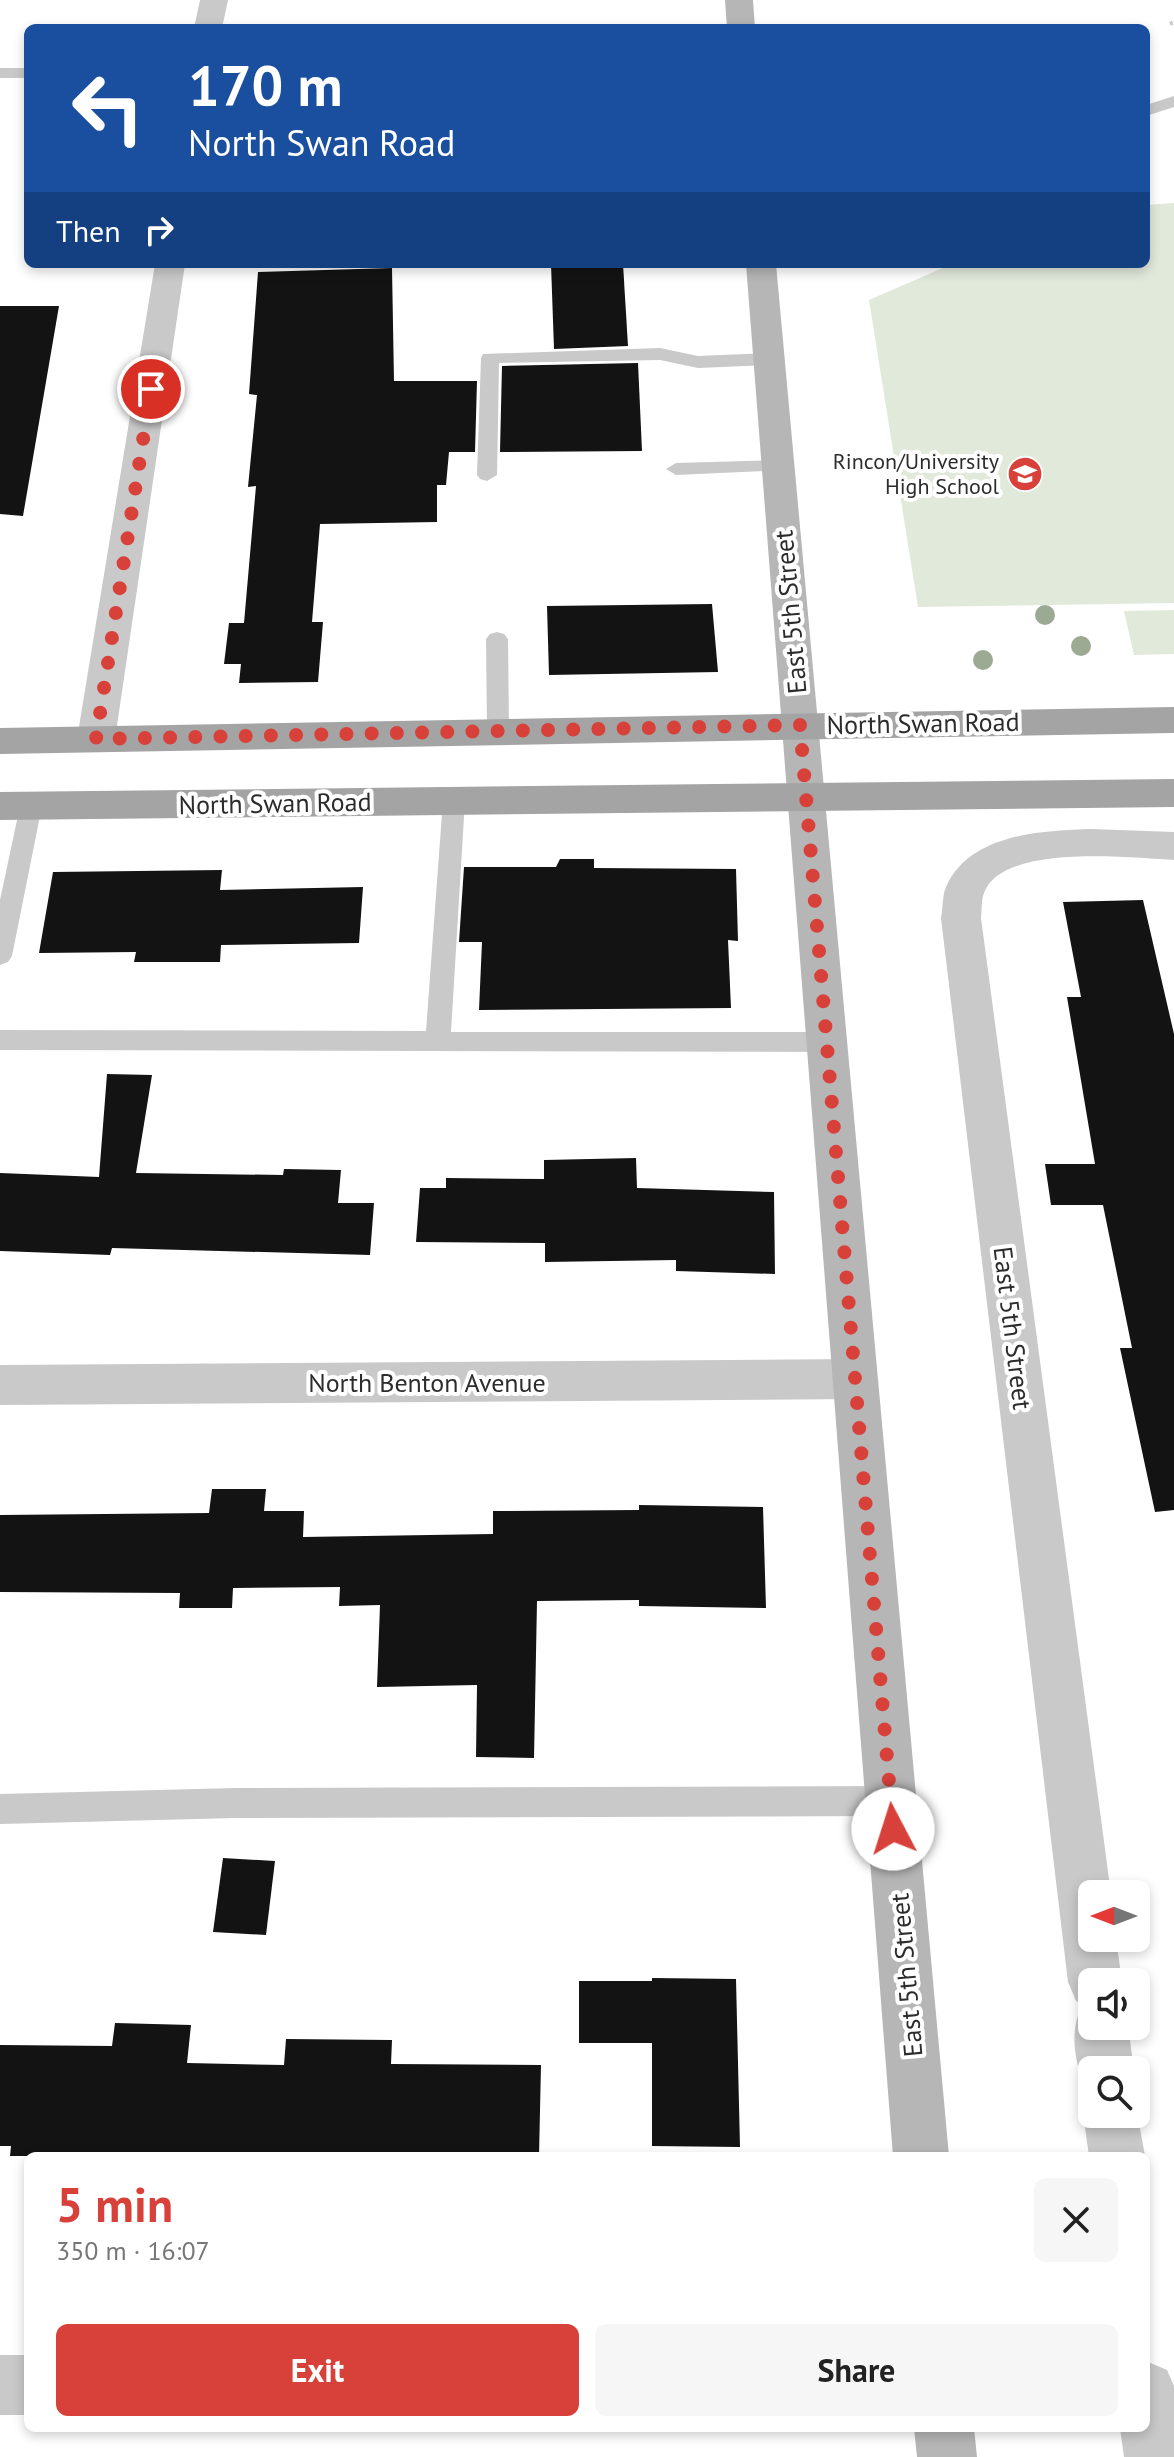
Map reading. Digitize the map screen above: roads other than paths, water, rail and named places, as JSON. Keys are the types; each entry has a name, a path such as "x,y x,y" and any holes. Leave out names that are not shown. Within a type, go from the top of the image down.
{"main road":[{"name":"North Swan Road","path":"0,741 1174,720"},
{"name":"North Swan Road","path":"15,806 1174,793"}],"street":[{"path":"209,24 214,0"},
{"path":"739,0 741,24"},
{"path":"96,739 169,268"},
{"name":"East 5th Street","path":"761,268 921,2152"},
{"name":"East 5th Street","path":"1093,1968 961,918 965,888 979,870 998,855 1027,847 1174,846"},
{"name":"North Benton Avenue","path":"0,1385 855,1379"},
{"path":"1113,2128 1116,2152"},
{"path":"0,2385 24,2385"},
{"path":"1150,2424 1154,2457"},
{"path":"944,2432 947,2457"}],"lane":[{"path":"0,73 24,73"},
{"path":"1150,110 1174,101"},
{"path":"487,475 490,358 660,354 682,360 769,359"},
{"path":"676,469 778,466"},
{"path":"497,639 498,731"},
{"path":"438,1041 454,800"},
{"path":"0,956 15,806"},
{"path":"0,1040 827,1042"},
{"path":"0,1809 236,1803 891,1801"}],"place":[{"name":"Rincon/University High School","path":"1025,474"}]}
